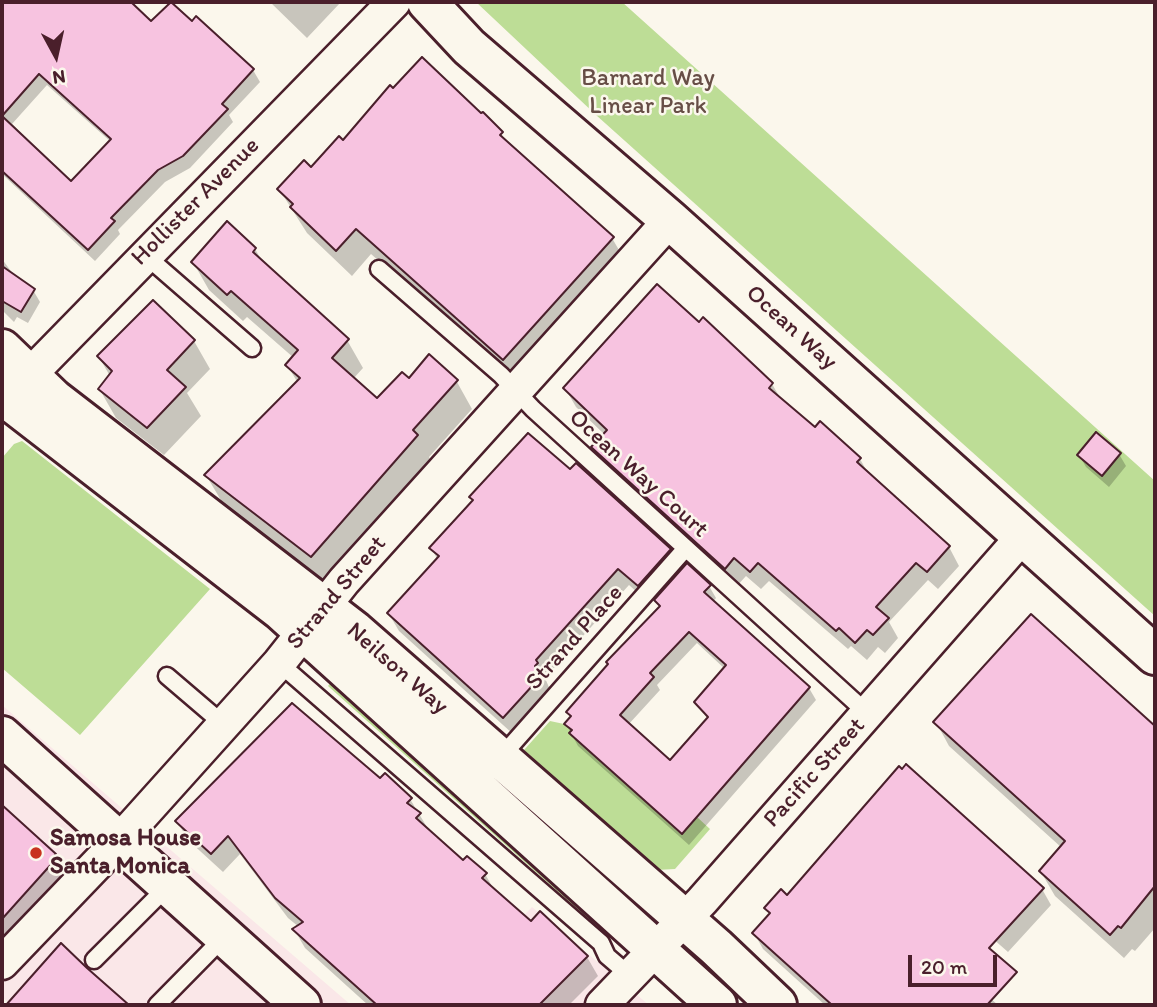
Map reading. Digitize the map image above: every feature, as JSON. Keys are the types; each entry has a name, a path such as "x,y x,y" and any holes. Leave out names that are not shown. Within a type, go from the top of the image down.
{"main road":[{"name":"Ocean Way","path":"427,2 469,47 670,220 1155,655"},
{"name":"Neilson Way","path":"8,385 313,619 717,1005"},
{"name":"Neilson Way","path":"313,619 355,631 500,758 658,946 778,1005"},
{"path":"2,736 301,1005"}],"street":[{"name":"Hollister Avenue","path":"8,385 145,255 394,2"},
{"name":"Strand Street","path":"2,963 119,841 222,723 279,663 313,619 670,220"},
{"name":"Pacific Street","path":"602,1005 658,946 1023,536"}],"lane":[{"path":"145,255 252,348"},
{"name":"Ocean Way Court","path":"379,269 518,391 533,410 867,713"},
{"name":"Strand Place","path":"500,758 686,548"},
{"path":"279,663 601,943 607,956 658,946"},
{"path":"167,676 222,723"},
{"path":"94,960 168,886"},
{"path":"157,1005 225,936"}],"shaded area":[{"path":"2,705 351,1005 11,1005 2,997"},
{"path":"532,907 649,1005 438,1005"}],"green space":[{"name":"Barnard Way Linear Park","path":"476,2 622,2 1155,481 1155,616 596,115"},
{"path":"22,441 210,589 80,735 2,668 2,458 14,444"},
{"path":"332,681 599,919 594,924 328,686"},
{"path":"550,721 564,724 572,730 645,801 664,812 661,816 681,834 697,817 710,829 675,869 656,870 524,750"}],"building":[{"path":"2,2 131,2 151,21 171,2 192,21 196,16 254,69 222,104 228,109 183,156 158,170 111,218 115,221 88,250 2,171","holes":["39,74 111,139 71,181 2,116"]},
{"path":"422,57 503,132 500,135 614,237 503,360 356,229 336,251 290,207 293,204 277,189 304,160 311,167 339,136 343,140 390,85 393,88"},
{"path":"227,221 256,248 253,252 349,339 332,358 377,398 402,372 409,378 429,354 458,380 413,430 418,435 311,557 204,475 300,378 285,365 298,350 231,291 227,295 191,262"},
{"path":"2,266 35,289 21,312 2,301"},
{"path":"657,284 699,322 703,317 773,383 769,388 815,427 820,421 861,458 857,462 950,546 927,572 916,563 876,607 889,618 873,635 867,630 855,643 839,628 836,631 758,563 750,572 734,558 725,569 591,447 607,430 563,388"},
{"path":"153,300 195,340 167,370 186,387 147,428 98,389 112,371 97,356"},
{"path":"1096,432 1121,453 1102,476 1077,455"},
{"path":"528,433 570,469 576,463 671,549 638,586 618,569 536,660 538,663 535,666 543,674 503,718 387,613 439,556 429,548 473,500 469,497"},
{"path":"687,563 711,585 704,592 810,687 682,834 569,733 572,730 564,724 571,716 566,712 608,664 606,662 660,606 654,600","holes":["689,632 726,665 694,702 708,717 670,760 620,715 654,677 650,673"]},
{"path":"1031,614 1155,726 1155,886 1121,928 1118,926 1110,935 1039,871 1065,841 933,722"},
{"path":"292,703 380,778 385,773 412,798 407,803 421,813 416,818 463,860 467,856 487,873 482,878 531,921 540,911 588,956 539,1005 377,1005 292,929 303,922 275,898 228,836 211,854 175,821"},
{"path":"906,764 1044,888 989,948 1017,972 987,1005 832,1005 752,933 770,913 764,908 781,889 787,895 899,766 902,769"},
{"path":"2,805 56,854 52,858 55,860 2,919"},
{"path":"61,943 87,968 129,1005 6,1005"}],"place":[{"name":"Samosa House Santa Monica","path":"36,853"}]}
